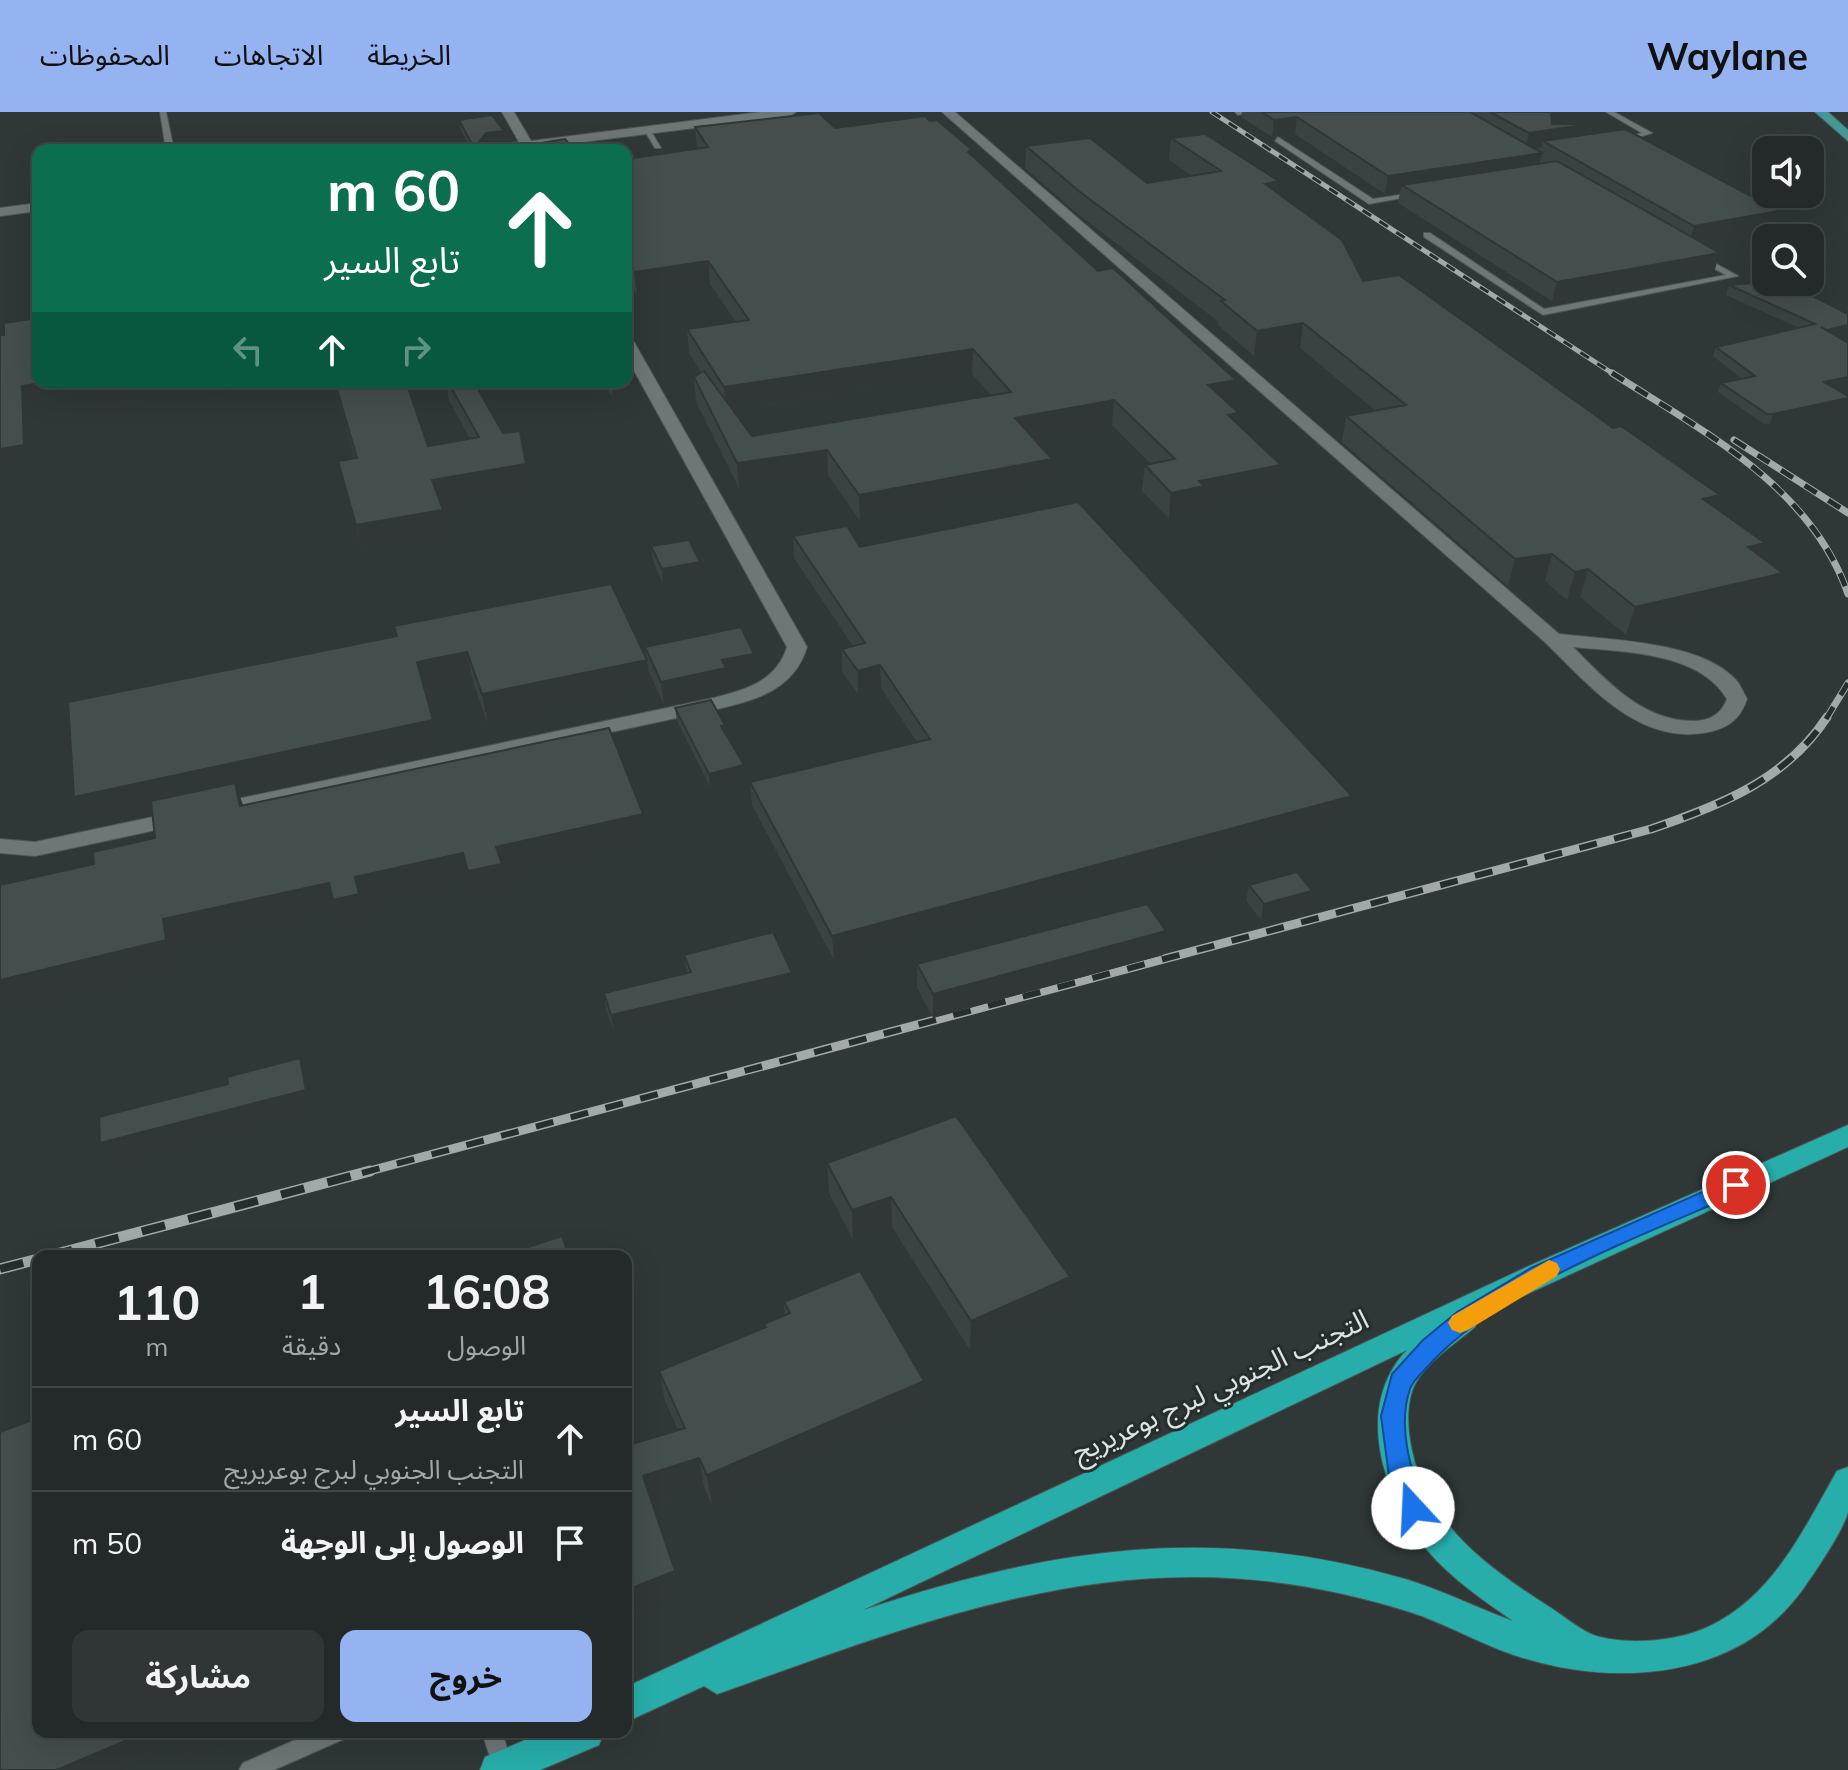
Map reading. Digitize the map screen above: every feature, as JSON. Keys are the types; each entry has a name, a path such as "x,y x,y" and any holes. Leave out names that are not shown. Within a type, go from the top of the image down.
{"highway":[{"name":"التجنب الجنوبي لبرج بوعريريج","path":"632,1702 1539,1274 1848,1135"},
{"path":"1539,1274 1465,1319 1431,1347 1400,1381 1392,1416 1396,1450 1401,1476 1413,1508 1448,1548 1484,1582 1592,1653"},
{"path":"632,1712 710,1679 934,1604 1008,1582 1120,1564 1240,1563 1349,1580 1460,1613 1525,1641 1640,1659 1676,1654 1708,1645 1742,1627 1779,1593 1848,1481"},
{"path":"495,1759 553,1738"},
{"path":"495,1759 566,1738"}],"main road":[{"path":"1821,112 1848,137"}],"street":[{"path":"508,112 519,144"},
{"path":"542,144 790,112"},
{"path":"948,112 1553,639 1630,711 1652,722 1680,727 1710,725 1729,716 1734,708 1737,699 1727,681 1698,663 1666,655 1553,639"},
{"path":"0,212 32,208"},
{"path":"0,846 35,849 157,823 709,705 749,695 778,680 794,665 797,647 632,353"}],"lane":[{"path":"163,112 169,144"},
{"path":"1238,113 1248,112"},
{"path":"1609,112 1648,133 1612,143"},
{"path":"646,130 658,146"},
{"path":"1278,139 1372,202 1433,192"},
{"path":"1427,235 1543,312 1734,276 1696,254"},
{"path":"250,1770 323,1738"}],"building":[{"path":"1262,112 1470,112 1542,153 1388,176 1297,117 1274,120"},
{"path":"1490,112 1551,112 1552,124 1590,124 1529,133"},
{"path":"819,113 835,128 925,116 930,121 937,120 1098,271 1113,268 1236,380 1208,385 1239,413 1228,415 1281,465 1199,481 1204,486 1171,493 1145,465 1175,459 1114,400 1015,418 1052,459 859,495 827,450 737,463 694,377 704,371 752,436 1011,392 973,349 724,387 687,329 749,320 708,261 634,272 632,268 632,158 708,147 695,127"},
{"path":"492,115 504,131 486,133 479,142 514,144 472,144 459,120"},
{"path":"1625,129 1752,197 1752,208 1779,211 1694,226 1543,141"},
{"path":"1205,134 1279,181 1265,184 1342,240 1363,281 1399,275 1613,428 1621,426 1720,495 1703,499 1765,543 1748,547 1783,573 1635,607 1588,569 1575,572 1552,554 1515,559 1346,416 1406,405 1303,323 1257,331 1221,301 1225,300 1080,192 1026,146 1090,138 1147,183 1221,171 1171,138"},
{"path":"565,139 569,144 535,144"},
{"path":"1557,161 1720,253 1557,282 1402,185"},
{"path":"1752,283 1752,295 1729,285"},
{"path":"1753,296 1813,296 1848,314 1848,325 1827,330 1821,327 1848,343 1848,377 1824,382 1848,398 1767,414 1721,383 1755,376 1716,347 1815,324"},
{"path":"32,319 32,384 22,386 24,445 0,449 0,335 4,335 4,323"},
{"path":"337,388 408,388 428,446 479,437 451,388 477,388 503,433 520,431 526,464 432,480 443,510 356,525 338,461 357,458"},
{"path":"1078,502 1352,796 832,936 750,782 930,739 880,665 858,671 842,649 865,643 793,536 847,526 860,547"},
{"path":"689,540 700,562 662,569 651,546"},
{"path":"611,584 647,660 482,694 467,652 417,662 433,720 74,797 68,702 397,636 394,626"},
{"path":"741,627 754,654 722,660 726,668 661,682 645,647"},
{"path":"711,700 725,725 721,726 744,765 709,774 675,708"},
{"path":"609,728 643,814 496,847 502,864 468,871 463,853 355,877 359,894 333,900 329,883 163,919 166,940 0,980 0,885 94,864 93,852 155,838 151,801 235,783 240,806"},
{"path":"1297,872 1312,891 1264,904 1249,885"},
{"path":"1147,904 1166,931 933,994 917,964"},
{"path":"773,932 792,973 611,1015 604,993 691,972 684,955"},
{"path":"300,1058 306,1090 100,1143 99,1117 228,1084 227,1077"},
{"path":"956,1116 1070,1277 971,1321 891,1197 852,1210 827,1163"},
{"path":"562,1236 567,1250 519,1250"},
{"path":"860,1271 924,1381 707,1475 699,1458 643,1476 675,1571 632,1588 632,1444 685,1428 659,1371 766,1327 764,1324 790,1313 784,1302"},
{"path":"32,1420 32,1738 132,1738 57,1770 0,1770 0,1432"}],"railway":[{"path":"1212,112 1615,375"},
{"path":"1612,373 1716,440 1781,492 1808,522 1831,556 1848,594"},
{"path":"1734,440 1848,513"},
{"path":"1826,719 1848,683"},
{"path":"362,1173 1651,829 1701,811 1749,788 1792,758 1827,717"},
{"path":"72,1250 370,1171"},
{"path":"0,1269 32,1261"}],"slow traffic":[{"path":"1460,1323 1549,1269"}],"route":[{"path":"1413,1508 1401,1476 1392,1416 1400,1381 1431,1347 1465,1319 1539,1274 1736,1185"}]}
